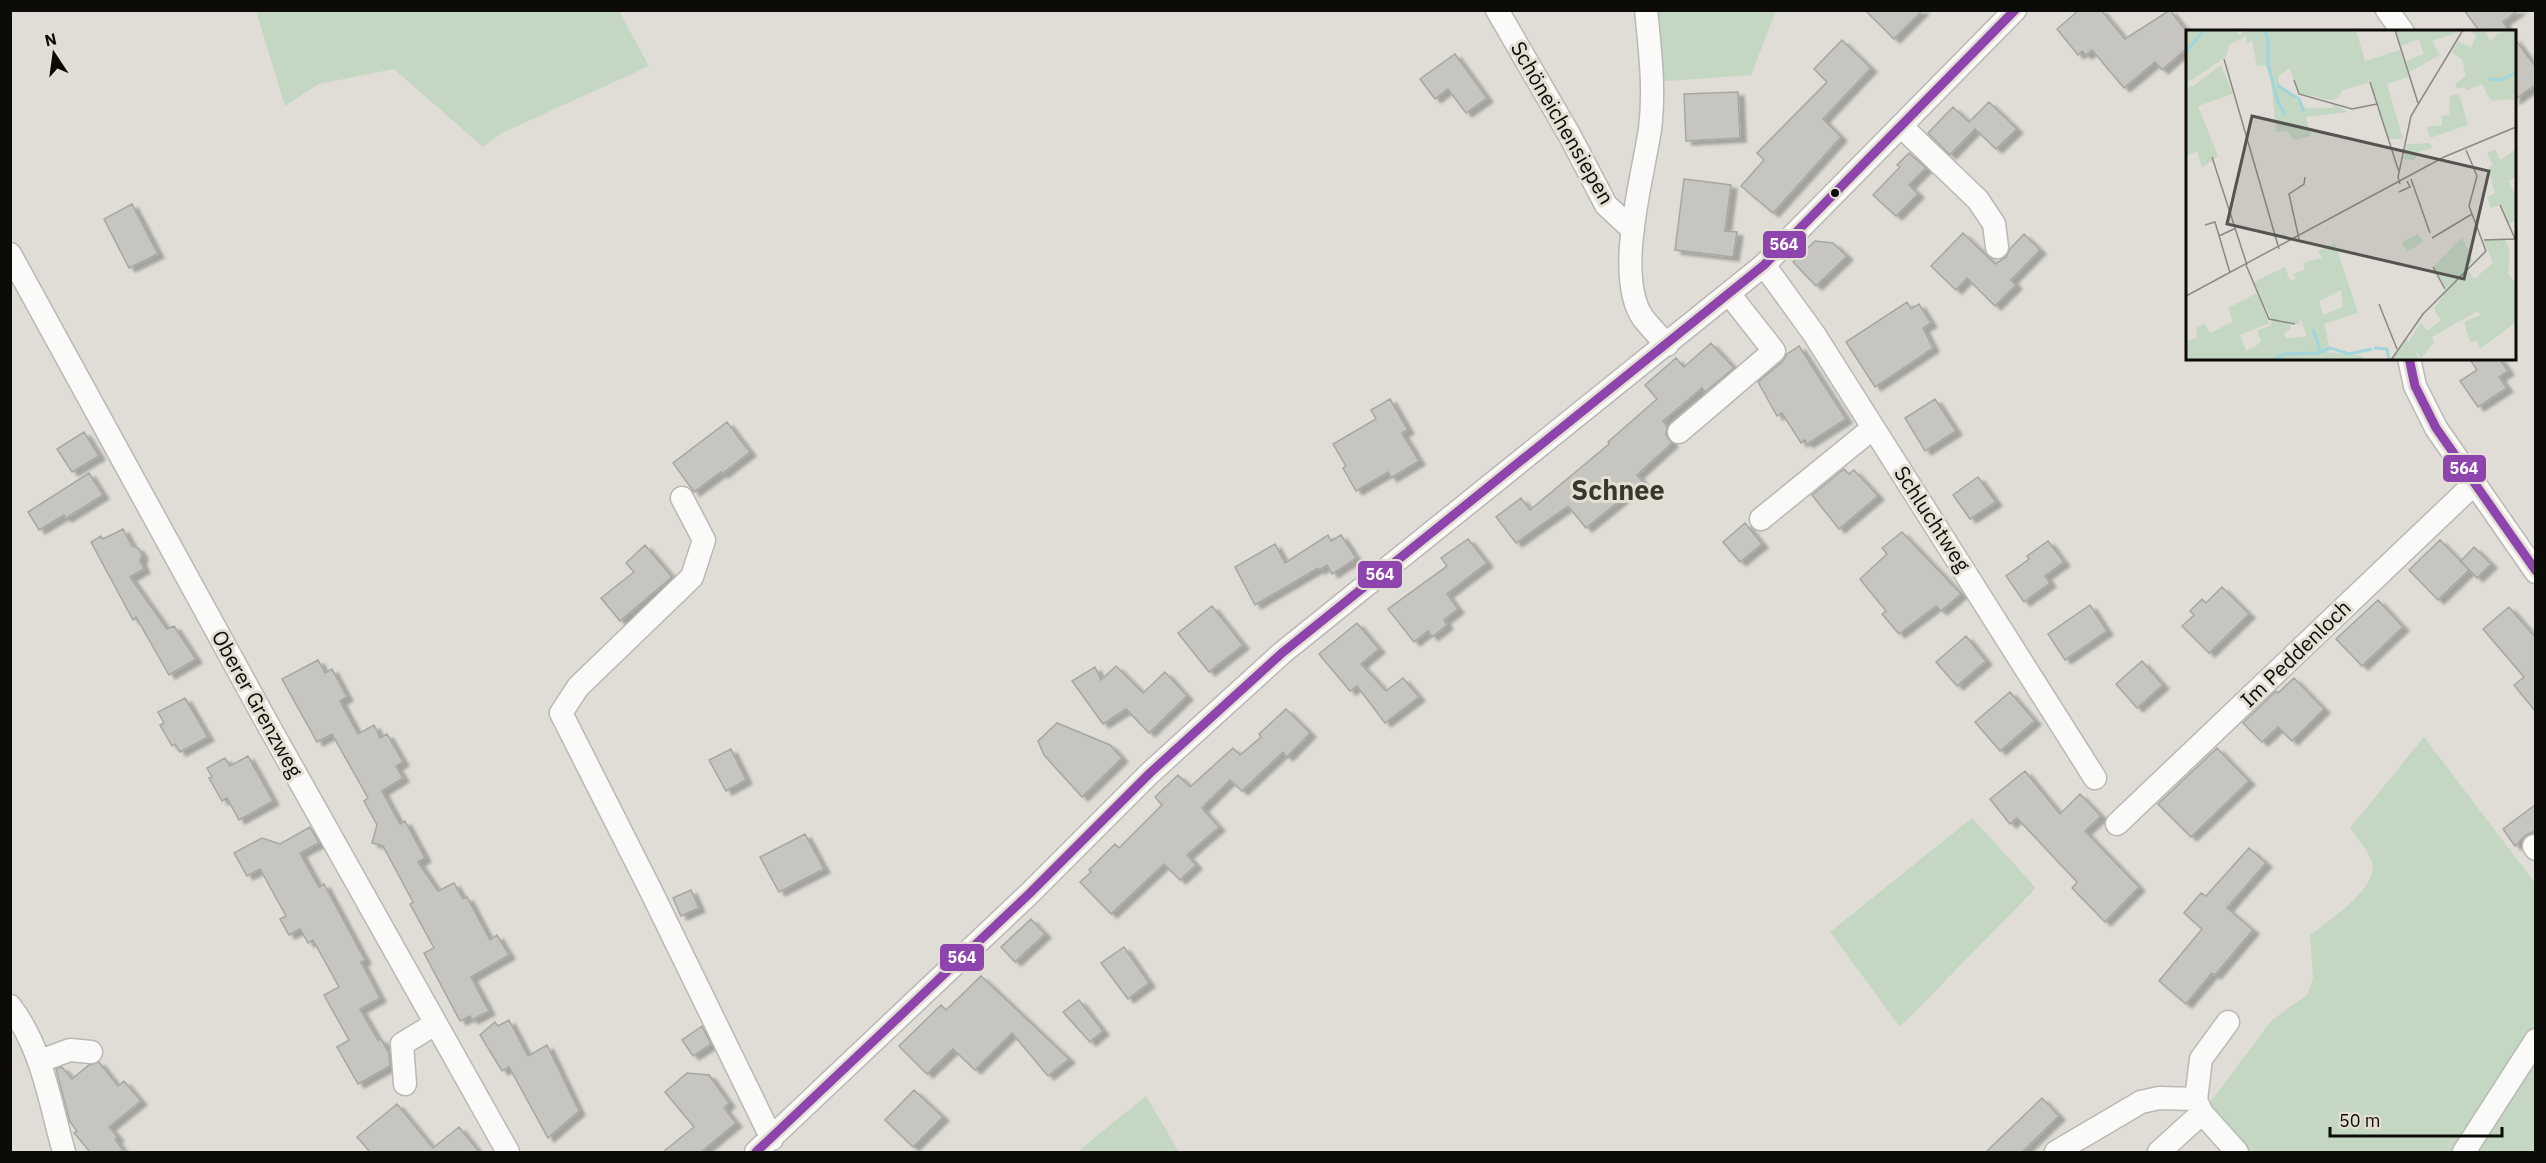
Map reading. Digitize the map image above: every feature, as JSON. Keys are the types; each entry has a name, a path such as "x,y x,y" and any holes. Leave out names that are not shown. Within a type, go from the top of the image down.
{"street":[{"name":"Schöneichensiepen","path":"1497,10 1570,136 1606,205 1633,230"},
{"path":"1646,10 1653,82 1650,128 1633,230 1630,283 1642,317 1667,345"},
{"path":"682,498 704,540 692,577 578,687 561,712 650,889 764,1146 1030,893 1150,773 1264,669 1730,295 1764,265 2015,10"},
{"path":"2386,10 2401,30"},
{"path":"1901,126 1978,200 1994,224 1997,247"},
{"name":"Oberer Grenzweg","path":"10,254 53,327 100,421 508,1152"},
{"name":"Schluchtweg","path":"1764,265 1814,334 1982,596 2095,778"},
{"path":"1679,432 1774,351 1730,295"},
{"path":"2409,360 2415,386 2424,406 2535,572"},
{"path":"1761,519 1873,428"},
{"name":"Im Peddenloch","path":"2117,825 2475,484"},
{"path":"10,1006 21,1020 40,1061 43,1081 64,1152"},
{"path":"2158,1152 2199,1106 2201,1059 2228,1022"},
{"path":"405,1084 402,1044 435,1024"},
{"path":"2463,1152 2535,1040"},
{"path":"40,1061 70,1050 91,1052"},
{"path":"2056,1152 2141,1102 2159,1098 2199,1106 2237,1152"}],"green space":[{"path":"256,11 619,11 649,66 502,133 483,147 394,69 319,84 285,106"},
{"path":"1646,11 1776,11 1751,75 1653,82"},
{"path":"2424,737 2535,883 2535,1152 2237,1152 2202,1113 2272,1020 2308,994 2313,977 2310,935 2352,902 2369,881 2372,870 2369,855 2350,828"},
{"path":"1972,818 2036,888 1900,1027 1830,932"},
{"path":"1146,1096 1179,1152 1077,1152"}],"building":[{"path":"1865,10 1923,10 1894,39"},
{"path":"2079,10 2101,10 2125,39 2170,10 2186,31 2186,49 2162,70 2155,62 2124,88 2092,50 2086,55 2082,51 2078,55 2057,29"},
{"path":"2464,10 2519,10 2503,22 2509,30 2479,30"},
{"path":"1842,40 1871,68 1823,119 1841,137 1773,213 1741,186 1764,160 1757,153 1827,82 1814,69"},
{"path":"2516,41 2535,66 2535,85 2516,99"},
{"path":"1455,54 1487,98 1466,113 1448,89 1435,99 1420,79"},
{"path":"1738,92 1740,138 1686,141 1684,94"},
{"path":"1989,102 2017,129 1996,149 1975,129 1950,155 1928,133 1953,107 1969,122"},
{"path":"1909,153 1926,168 1909,185 1918,194 1896,216 1873,195 1900,167 1897,165"},
{"path":"1684,179 1731,185 1725,231 1737,232 1733,257 1675,250"},
{"path":"132,204 158,254 129,268 104,219"},
{"path":"1963,233 1995,264 2006,257 2024,234 2040,250 2011,280 2016,285 1995,306 1967,278 1956,290 1931,266"},
{"path":"1815,241 1833,243 1847,256 1816,286 1793,262"},
{"path":"1907,302 1911,309 1919,304 1931,323 1923,328 1933,348 1875,387 1846,342"},
{"path":"1711,343 1734,368 1705,392 1702,388 1663,421 1667,426 1666,435 1672,443 1637,475 1643,482 1586,528 1568,506 1516,543 1496,517 1521,498 1530,510 1609,444 1608,442 1657,399 1645,385 1676,358 1684,367"},
{"path":"1799,346 1846,419 1807,444 1805,440 1801,443 1782,413 1777,416 1758,382 1783,361 1787,354"},
{"path":"2470,360 2500,360 2508,371 2499,377 2507,388 2478,407 2460,381 2477,370"},
{"path":"1390,399 1408,430 1402,433 1419,461 1391,478 1388,472 1356,491 1343,468 1346,466 1333,444 1376,419 1371,410"},
{"path":"1935,399 1956,431 1925,451 1905,418"},
{"path":"727,422 750,452 694,492 673,463"},
{"path":"84,432 99,456 72,472 57,449"},
{"path":"1844,469 1849,474 1854,470 1878,496 1839,529 1812,495"},
{"path":"89,473 103,495 66,518 64,515 39,530 28,512"},
{"path":"1978,477 1996,502 1970,519 1953,495"},
{"path":"1745,523 1762,544 1740,562 1723,542"},
{"path":"123,529 132,546 138,548 142,555 140,561 144,569 130,577 167,629 174,626 196,659 169,675 136,617 133,620 91,542"},
{"path":"1902,532 1961,594 1941,611 1936,606 1899,634 1882,614 1886,611 1860,579 1887,554 1882,548"},
{"path":"1328,535 1331,541 1341,535 1356,558 1332,574 1327,565 1319,570 1318,568 1255,605 1235,567 1275,544 1285,563"},
{"path":"1468,539 1487,563 1447,594 1458,609 1444,620 1447,625 1432,637 1428,631 1414,642 1388,609 1447,566 1441,558"},
{"path":"2440,540 2469,570 2438,600 2409,570"},
{"path":"2048,541 2064,562 2045,576 2050,583 2024,602 2006,576 2029,559 2027,556"},
{"path":"645,545 672,577 620,621 601,598 634,572 626,563"},
{"path":"2474,547 2491,564 2477,578 2461,561"},
{"path":"2222,587 2249,614 2209,653 2182,626 2194,615 2190,611 2202,599 2206,603"},
{"path":"2378,600 2403,627 2362,666 2336,639"},
{"path":"2090,605 2107,631 2065,660 2048,634"},
{"path":"1212,606 1243,645 1209,672 1178,633"},
{"path":"2509,607 2535,637 2535,711 2514,685 2524,677 2483,629"},
{"path":"1357,623 1379,649 1361,664 1386,691 1403,678 1419,697 1385,723 1357,686 1350,691 1319,654"},
{"path":"1966,636 1986,661 1957,686 1936,662"},
{"path":"318,660 325,673 332,669 347,697 340,701 358,734 374,725 380,738 387,734 403,762 396,766 403,778 382,791 400,824 405,821 425,858 418,862 438,891 454,883 463,899 467,897 490,940 497,935 509,955 471,977 489,1011 472,1020 470,1016 460,1021 424,953 434,948 410,904 413,902 383,846 372,843 377,825 364,801 368,798 332,734 317,742 282,679"},
{"path":"2142,661 2163,685 2137,708 2116,684"},
{"path":"1116,666 1143,693 1165,672 1187,696 1149,733 1126,709 1103,724 1072,681 1095,667 1101,680"},
{"path":"2294,678 2324,709 2292,741 2278,727 2262,742 2243,723 2276,691 2278,693"},
{"path":"2010,692 2035,721 2000,751 1975,722"},
{"path":"185,698 208,737 180,752 175,744 172,746 160,725 164,723 158,712"},
{"path":"1286,709 1310,733 1287,757 1283,752 1242,791 1230,780 1202,808 1219,827 1187,855 1196,865 1180,880 1164,864 1111,914 1080,882 1091,872 1089,870 1115,844 1119,848 1162,805 1155,797 1178,775 1190,787 1233,748 1240,755 1261,737 1259,734"},
{"path":"1057,723 1110,745 1122,758 1082,797 1044,755 1038,741"},
{"path":"2217,748 2249,781 2191,837 2158,804"},
{"path":"731,749 746,780 726,791 709,760"},
{"path":"248,756 273,801 239,820 227,798 222,801 209,778 212,777 207,768 225,758 230,766"},
{"path":"2025,771 2060,814 2080,794 2101,816 2085,831 2139,887 2105,922 2072,888 2077,882 2017,818 2010,824 1990,799"},
{"path":"2535,805 2535,831 2526,835 2515,846 2503,829"},
{"path":"310,827 319,843 300,853 319,887 324,884 365,960 361,962 380,998 360,1009 378,1040 381,1039 389,1053 390,1066 358,1084 337,1047 349,1040 324,995 339,987 313,940 308,943 300,929 289,935 280,919 286,916 260,869 247,876 234,853 262,838 280,844"},
{"path":"805,834 824,869 779,892 760,857"},
{"path":"2249,848 2266,863 2227,908 2253,930 2215,975 2212,973 2186,1004 2159,981 2202,929 2184,913 2201,893 2206,896"},
{"path":"691,890 699,908 681,916 673,898"},
{"path":"1031,919 1045,934 1015,962 1001,947"},
{"path":"1124,947 1149,983 1128,999 1101,963"},
{"path":"981,976 1069,1059 1048,1076 1012,1033 975,1070 953,1049 927,1074 899,1046 941,1005 946,1010"},
{"path":"1079,1000 1103,1031 1090,1042 1063,1012"},
{"path":"509,1020 528,1056 547,1045 579,1111 548,1138 509,1067 502,1071 480,1035 495,1022 498,1026"},
{"path":"702,1026 711,1044 693,1056 682,1040"},
{"path":"99,1062 118,1086 124,1081 141,1101 109,1127 118,1137 115,1139 124,1152 90,1152 74,1133 77,1131 70,1122 56,1069 62,1067 72,1079 89,1065"},
{"path":"687,1073 709,1075 729,1103 724,1108 736,1123 701,1152 663,1152 694,1127 665,1092"},
{"path":"914,1090 943,1117 913,1147 885,1120"},
{"path":"2042,1098 2059,1116 2022,1152 1986,1152"},
{"path":"397,1104 433,1148 459,1127 479,1152 370,1152 357,1137"}],"transit line":[{"name":"564","path":"756,1152 1030,893 1150,773 1282,653 1764,265 2015,10"},
{"name":"564","path":"2409,360 2415,386 2436,428 2536,571"}],"district":[{"name":"Schnee","path":"1618,491"}]}
